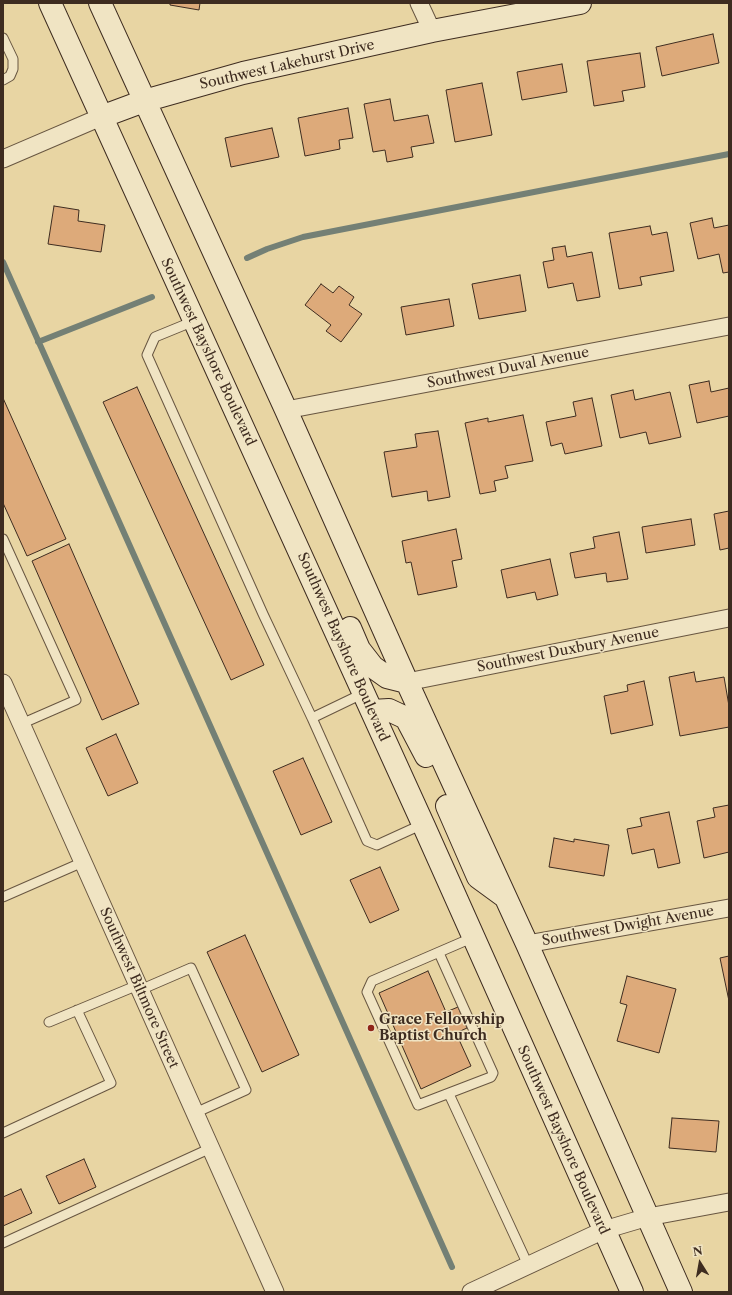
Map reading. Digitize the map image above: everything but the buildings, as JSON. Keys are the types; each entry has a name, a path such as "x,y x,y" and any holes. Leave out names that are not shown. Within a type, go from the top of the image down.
{"main road":[{"name":"Southwest Bayshore Boulevard","path":"50,3 368,702 632,1292"},
{"path":"100,3 527,944 681,1292"},
{"name":"Southwest Lakehurst Drive","path":"101,117 144,101 242,74 432,31 580,3"},
{"path":"273,492 284,497 303,524 359,650 373,667 387,677 407,682"},
{"path":"368,702 406,718 422,746 478,876 505,896"}],"street":[{"path":"419,3 432,31"},
{"name":"Southwest Lakehurst Drive","path":"3,159 101,117"},
{"name":"Southwest Duval Avenue","path":"286,410 729,326"},
{"name":"Southwest Duxbury Avenue","path":"407,682 729,618"},
{"name":"Southwest Biltmore Street","path":"3,683 275,1292"},
{"name":"Southwest Dwight Avenue","path":"527,944 729,908"},
{"path":"471,1292 604,1230 648,1217 729,1202"}],"lane":[{"path":"3,38 13,59 13,69 10,76 3,80"},
{"path":"194,321 156,338 148,355 263,614 312,718 367,841 377,845 423,824"},
{"path":"3,540 76,700 21,724"},
{"path":"312,718 368,702"},
{"path":"3,897 82,862"},
{"path":"439,953 493,1073 491,1077 418,1106 366,992 372,981 474,937"},
{"path":"49,1022 191,968 246,1090 195,1113"},
{"path":"3,1133 111,1083 78,1010"},
{"path":"448,1094 528,1265"},
{"path":"3,1243 211,1148"}],"waterway":[{"path":"247,258 267,249 303,237 729,154"},
{"path":"3,262 452,1267"},
{"path":"38,342 152,297"}],"place":[{"name":"Grace Fellowship Baptist Church","path":"371,1028"}]}
